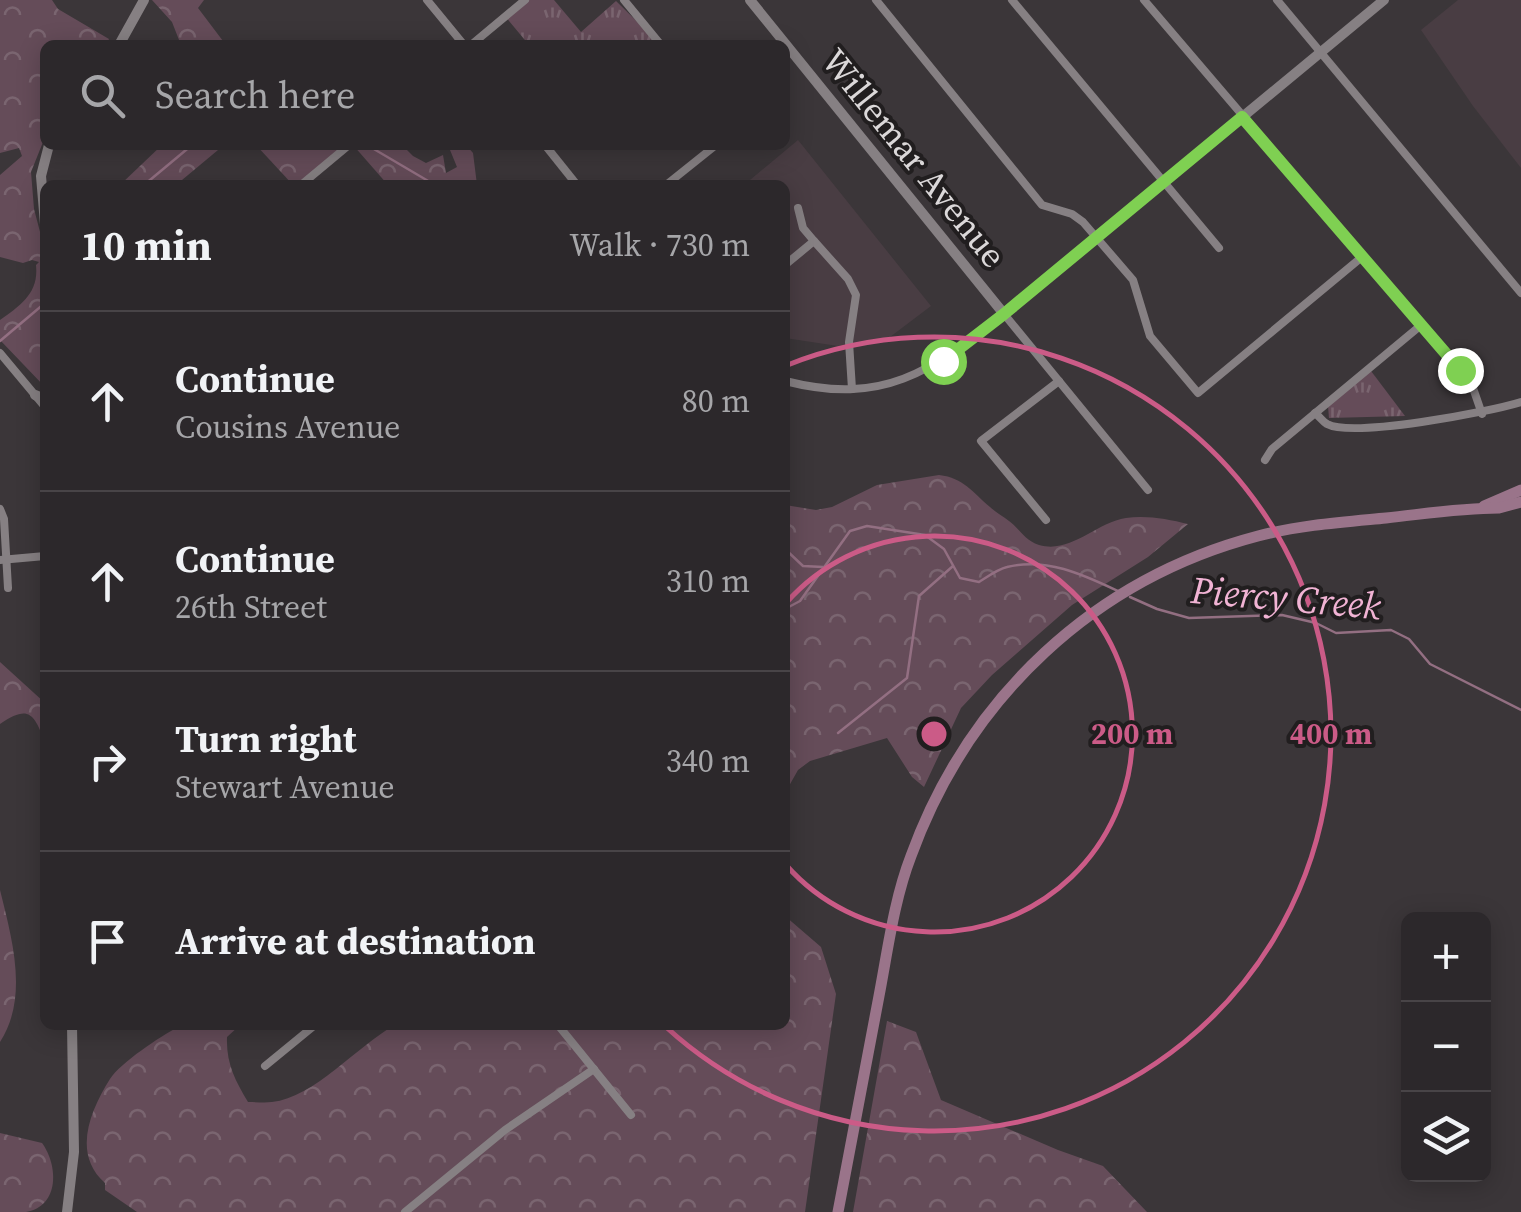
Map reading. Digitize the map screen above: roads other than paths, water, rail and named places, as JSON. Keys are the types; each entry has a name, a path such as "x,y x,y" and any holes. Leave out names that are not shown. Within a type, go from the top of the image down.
{"main road":[{"path":"1481,508 1521,490"},
{"path":"838,1212 900,887 929,810 967,742 1006,689 1038,656 1103,604 1198,556 1262,535 1521,502"}],"street":[{"path":"122,40 144,0"},
{"path":"427,0 463,40"},
{"path":"473,40 525,0"},
{"path":"624,0 657,40"},
{"name":"Willemar Avenue","path":"750,0 782,40"},
{"path":"876,0 1042,205 1072,214 1133,280 1150,336 1198,393 1362,256"},
{"path":"1012,0 1219,248"},
{"path":"1144,0 1460,370 1482,414"},
{"path":"1277,0 1521,293"},
{"path":"790,383 852,390 880,386 930,369 1004,314 1384,0"},
{"name":"Willemar Avenue","path":"790,49 1148,490"},
{"path":"41,180 47,150"},
{"path":"307,180 343,150"},
{"path":"549,150 574,180"},
{"path":"672,180 710,150"},
{"path":"798,208 803,228 848,280 856,295 849,342 852,390"},
{"path":"790,261 814,241"},
{"path":"1266,460 1272,450 1420,326"},
{"path":"0,353 40,397"},
{"path":"971,449 1058,380"},
{"path":"1315,413 1328,424 1340,426 1405,424 1482,414 1521,402"},
{"path":"982,442 1046,520"},
{"path":"0,509 8,588"},
{"path":"3,560 40,556"},
{"path":"67,1212 74,1152 72,1030"},
{"path":"265,1066 310,1030"},
{"path":"562,1030 631,1114"},
{"path":"405,1212 505,1130 594,1069"}],"waterway":[{"name":"Piercy Creek","path":"150,180 186,150"},
{"name":"Piercy Creek","path":"376,150 426,180"},
{"name":"Piercy Creek","path":"0,341 40,307"},
{"name":"Piercy Creek","path":"790,606 800,601 850,531 867,526 925,535 944,549 960,578 979,582 1004,568 1036,564 1078,574 1118,591"},
{"name":"Piercy Creek","path":"790,554 803,566 823,567"},
{"path":"838,733 907,678 919,596 953,566"},
{"name":"Piercy Creek","path":"1130,597 1189,618 1282,615 1316,623 1336,633 1391,630 1409,639 1430,664 1521,710"}]}
